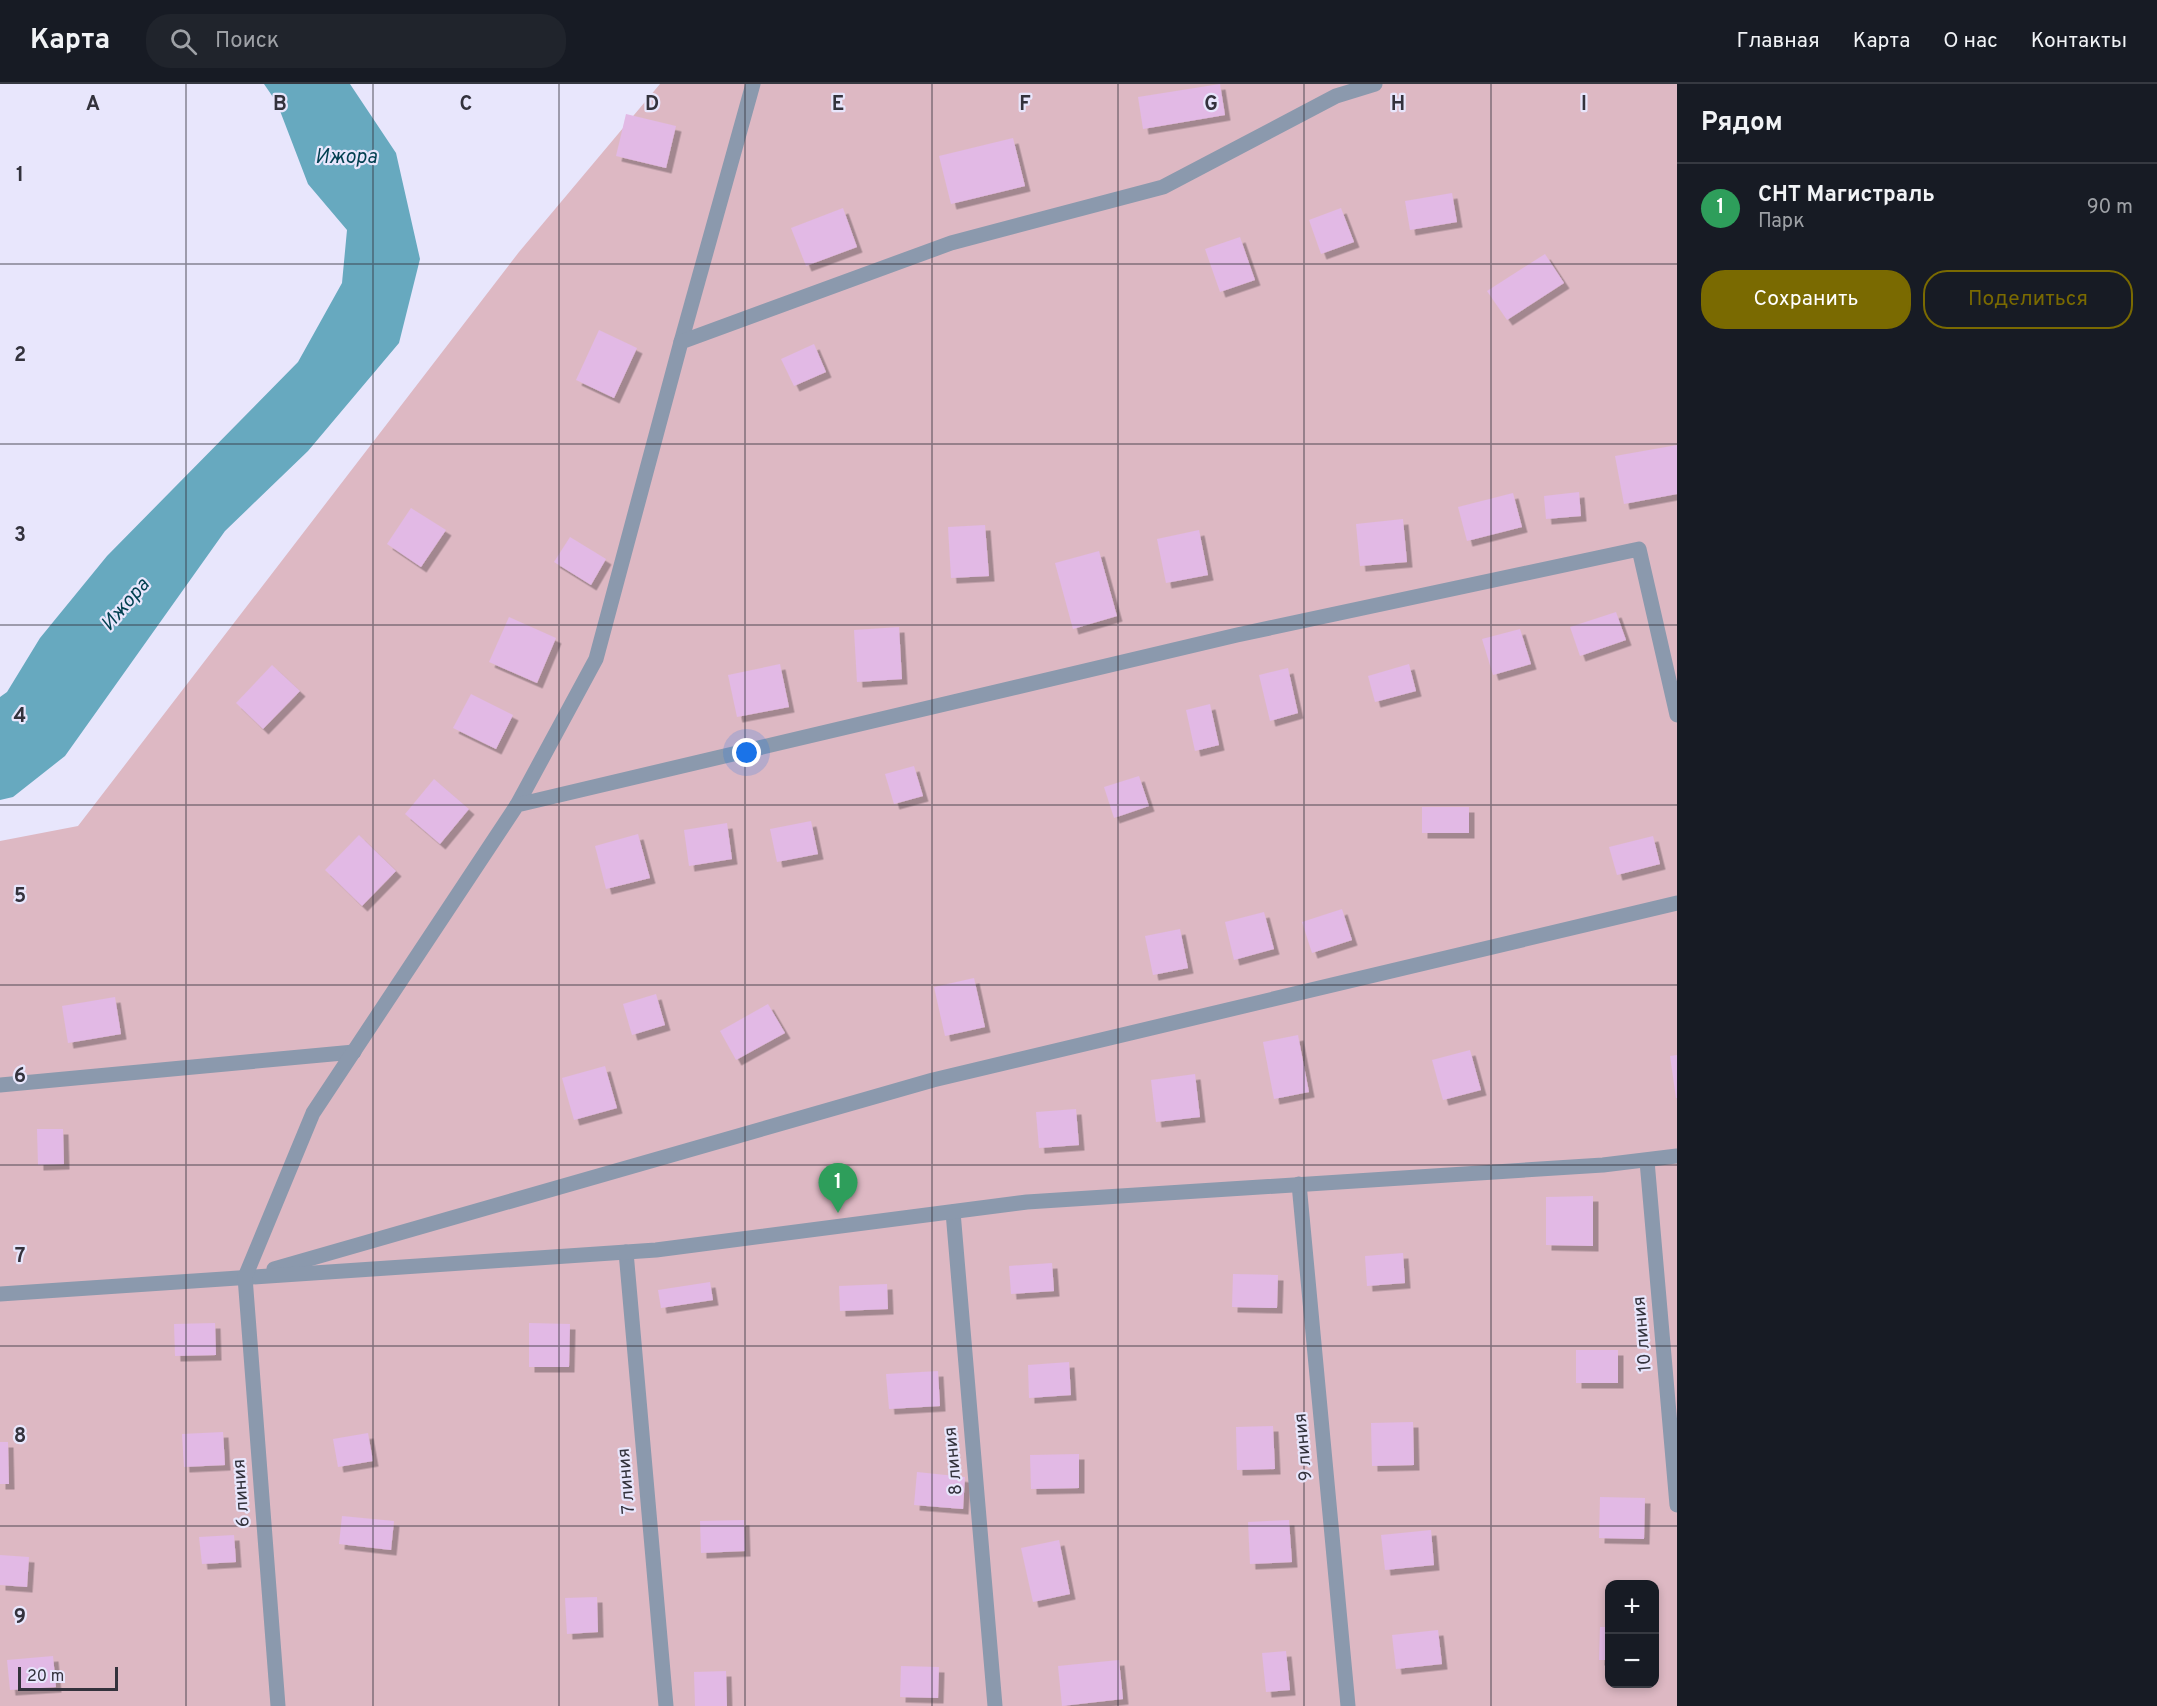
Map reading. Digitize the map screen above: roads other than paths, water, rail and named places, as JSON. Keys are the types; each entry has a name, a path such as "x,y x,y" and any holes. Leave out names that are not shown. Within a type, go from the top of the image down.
{"lane":[{"path":"245,1277 313,1113 517,805 596,659 753,84"},
{"path":"681,342 951,243 1162,187 1334,90 1376,84"},
{"path":"517,805 1237,635 1639,549 1677,715"},
{"path":"245,1277 933,1080 1677,903"},
{"path":"0,1084 354,1052"},
{"path":"0,1294 626,1252 1027,1202 1647,1161 1677,1156"},
{"name":"10 линия","path":"1647,1161 1677,1504"},
{"name":"9 линия","path":"1299,1185 1348,1706"},
{"name":"8 линия","path":"953,1212 995,1706"},
{"name":"7 линия","path":"626,1252 666,1706"},
{"name":"6 линия","path":"245,1277 278,1706"}],"water":[{"name":"Ижора","path":"264,84 350,84 396,153 420,259 399,343 308,451 225,531 65,756 13,797 0,800 0,697 7,692 40,638 107,556 298,362 342,283 347,230 308,184 277,103"}],"place":[{"name":"СНТ Магистраль","path":"838,1213"}]}
